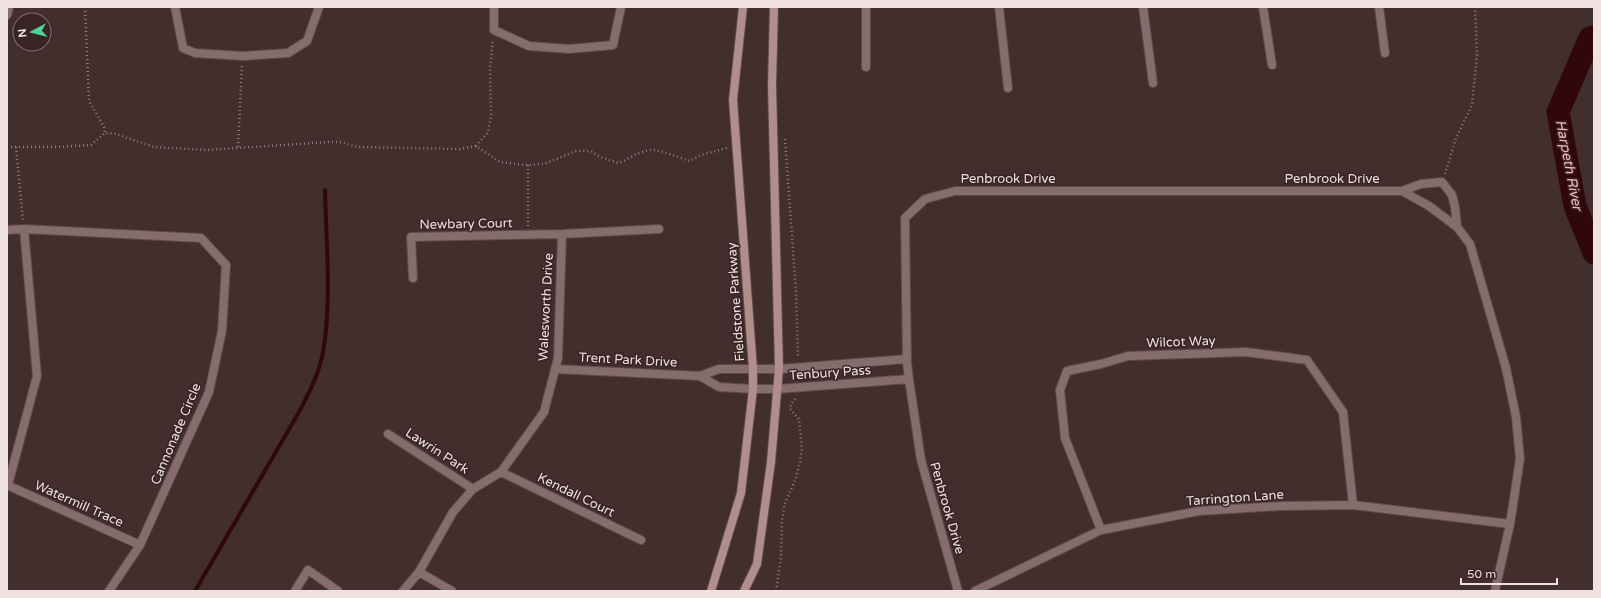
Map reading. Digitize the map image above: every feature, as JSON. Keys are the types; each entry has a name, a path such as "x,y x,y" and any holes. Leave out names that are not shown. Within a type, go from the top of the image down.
{"street":[{"path":"7,15 9,7"},
{"path":"175,7 184,48 195,53 243,56 288,53 307,41 319,7"},
{"path":"494,7 494,30 529,46 568,49 613,45 621,7"},
{"name":"Fieldstone Parkway","path":"711,591 741,493 753,389 753,369 733,100 743,7"},
{"path":"744,591 757,564 771,462 778,389 779,369 772,85 774,7"},
{"path":"866,7 866,67"},
{"path":"999,7 1008,88"},
{"path":"1143,7 1153,83"},
{"path":"1263,7 1272,66"},
{"path":"1379,7 1385,53"},
{"name":"Penbrook Drive","path":"958,591 921,460 907,359 905,218 925,199 955,191 1402,191 1421,184 1442,182 1452,195 1458,227"},
{"name":"Penbrook Drive","path":"1402,191 1429,206 1458,227 1470,244 1506,368 1516,417 1520,459 1510,524 1495,591"},
{"name":"Newbary Court","path":"413,278 412,237 562,234 660,228"},
{"path":"7,485 37,376 24,229"},
{"name":"Cannonade Circle","path":"7,230 24,229 201,238 226,265 222,331 209,392 140,544 109,591"},
{"name":"Walesworth Drive","path":"402,591 419,572 453,512 473,489 501,472 544,412 558,358 562,234"},
{"name":"Wilcot Way","path":"1101,530 1065,438 1060,390 1067,371 1101,364 1128,356 1246,352 1307,360 1343,412 1353,505"},
{"name":"Tenbury Pass","path":"753,369 779,369 907,359"},
{"name":"Trent Park Drive","path":"555,369 700,376 719,369 753,369"},
{"name":"Trent Park Drive","path":"700,376 719,386 753,389"},
{"name":"Tenbury Pass","path":"753,389 778,389 909,379"},
{"name":"Lawrin Park","path":"388,434 473,489"},
{"name":"Kendall Court","path":"501,472 641,540"},
{"name":"Watermill Trace","path":"7,485 140,544"},
{"name":"Tarrington Lane","path":"975,591 1101,530 1199,511 1282,506 1353,505 1510,524"},
{"path":"295,591 308,570 338,591"},
{"path":"419,572 452,591"}],"path":[{"path":"86,7 89,102 104,128 105,133"},
{"path":"1442,182 1456,138 1472,105 1477,55 1475,7"},
{"path":"7,148 56,147 91,144 105,133 116,134 154,147 207,150 329,142 341,142 357,147 460,149 476,146 488,132 491,116 490,67 494,30"},
{"path":"238,147 243,56"},
{"path":"476,146 500,162 528,165 544,164 576,151 591,151 600,158 618,163 649,150 659,150 690,161 701,155 733,146"},
{"path":"16,147 24,229"},
{"path":"528,165 528,234"}],"waterway":[{"name":"Harpeth River","path":"1594,37 1590,38 1558,112 1575,206 1594,253"},
{"path":"195,591 299,412 319,368 326,333 328,292 325,190"}]}
